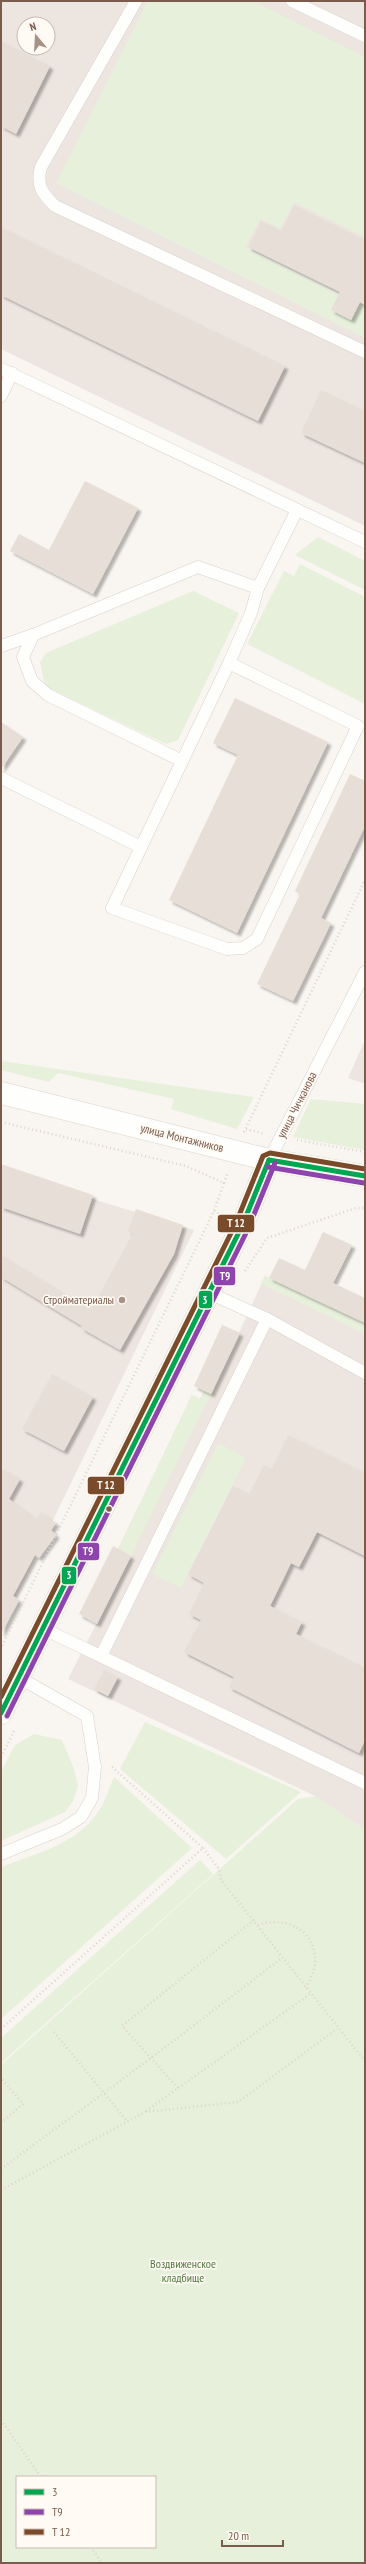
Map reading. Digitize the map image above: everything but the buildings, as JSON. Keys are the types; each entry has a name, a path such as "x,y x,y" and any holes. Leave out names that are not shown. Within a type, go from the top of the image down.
{"main road":[{"name":"улица Монтажников","path":"1,1093 236,1150 269,1160 365,1176"},
{"name":"улица Чичканова","path":"9,1719 18,1677 217,1296 242,1226 269,1160"}],"lane":[{"path":"136,1 41,167 39,186 43,195 55,206 365,352"},
{"path":"292,1 365,36"},
{"path":"1,396 6,371 365,542"},
{"path":"229,663 358,726 257,940 243,948 227,949 112,908 229,663 251,613 258,588 297,510"},
{"path":"1,646 33,635 198,567 258,588"},
{"path":"33,635 23,657 26,670 32,681 48,695 182,761"},
{"path":"1,778 141,847"},
{"name":"улица Чичканова","path":"269,1160 365,972"},
{"path":"217,1296 267,1319 365,1373"},
{"path":"101,1656 267,1319"},
{"path":"44,1629 365,1784"},
{"path":"1,1854 62,1829 81,1817 92,1798 95,1767 87,1716 18,1677"}],"path":[{"path":"1,1648 214,1211 236,1150 365,880"},
{"path":"1,1122 186,1166 224,1183"},
{"path":"246,1129 280,1137 365,1152"},
{"path":"217,1296 267,1238 356,1208 365,1208"},
{"path":"1,1757 9,1719"},
{"path":"92,1749 203,1848 219,1869 221,1880 258,1925 337,2029 365,2061"},
{"path":"1,2029 203,1848"},
{"path":"178,2088 122,2026 254,1920"},
{"path":"258,1925 270,1921 282,1921 304,1932 312,1942 316,1966 312,1978 305,1988"},
{"path":"1,2169 152,2058 282,1958"},
{"path":"1,2190 145,2112 310,1994"},
{"path":"145,2112 238,2102 337,2029"},
{"path":"54,2032 127,2122"},
{"path":"1,2078 23,2104 1,2123"},
{"path":"1,2420 40,2476"},
{"path":"92,2548 102,2563"}],"shaded area":[{"path":"1,1 365,1 365,526 1,349"},
{"path":"365,1040 365,1084 348,1078"},
{"path":"1,1171 194,1230 1,1627"},
{"path":"265,1276 365,1323 365,1830 315,1796 68,1679 131,1556 118,1549 192,1395 200,1399 204,1391 211,1394"}],"green space":[{"path":"148,1 253,1 365,57 365,237 294,202 280,229 260,219 245,247 365,307 365,338 56,183"},
{"path":"318,537 365,561 365,590 295,555"},
{"path":"300,564 365,597 365,704 247,644 284,571 294,576"},
{"path":"193,591 239,613 178,740 166,744 48,688 44,682 40,662 46,653"},
{"path":"1,1061 254,1097 237,1129 171,1109 174,1099 58,1073 49,1082 1,1070"},
{"path":"311,1099 365,1104 365,1150 293,1137"},
{"path":"265,1276 365,1323 365,1334 261,1284"},
{"path":"204,1391 211,1394 131,1556 118,1549 192,1395 200,1399"},
{"path":"218,1443 246,1458 181,1588 152,1574"},
{"path":"145,1722 301,1792 226,1859 120,1769"},
{"path":"34,1734 62,1740 74,1769 78,1786 73,1801 65,1812 1,1841 1,1772 15,1745"},
{"path":"114,1777 192,1848 1,2019 1,1867 43,1852 81,1831 100,1809"},
{"name":"Воздвиженское кладбище","path":"315,1796 365,1830 365,2563 1,2563 1,2065 298,1799"},
{"path":"200,1860 213,1874 1,2063 1,2038"}],"transit line":[{"path":"1,1697 236,1223 263,1156 270,1153 365,1169"},
{"name":"3","path":"269,1160 365,1176"},
{"name":"3","path":"1,1713 242,1226 269,1160"},
{"name":"Т9","path":"7,1716 248,1229 275,1163"},
{"name":"Т9","path":"268,1167 364,1183"}],"place":[{"name":"Стройматериалы","path":"122,1300"}]}
